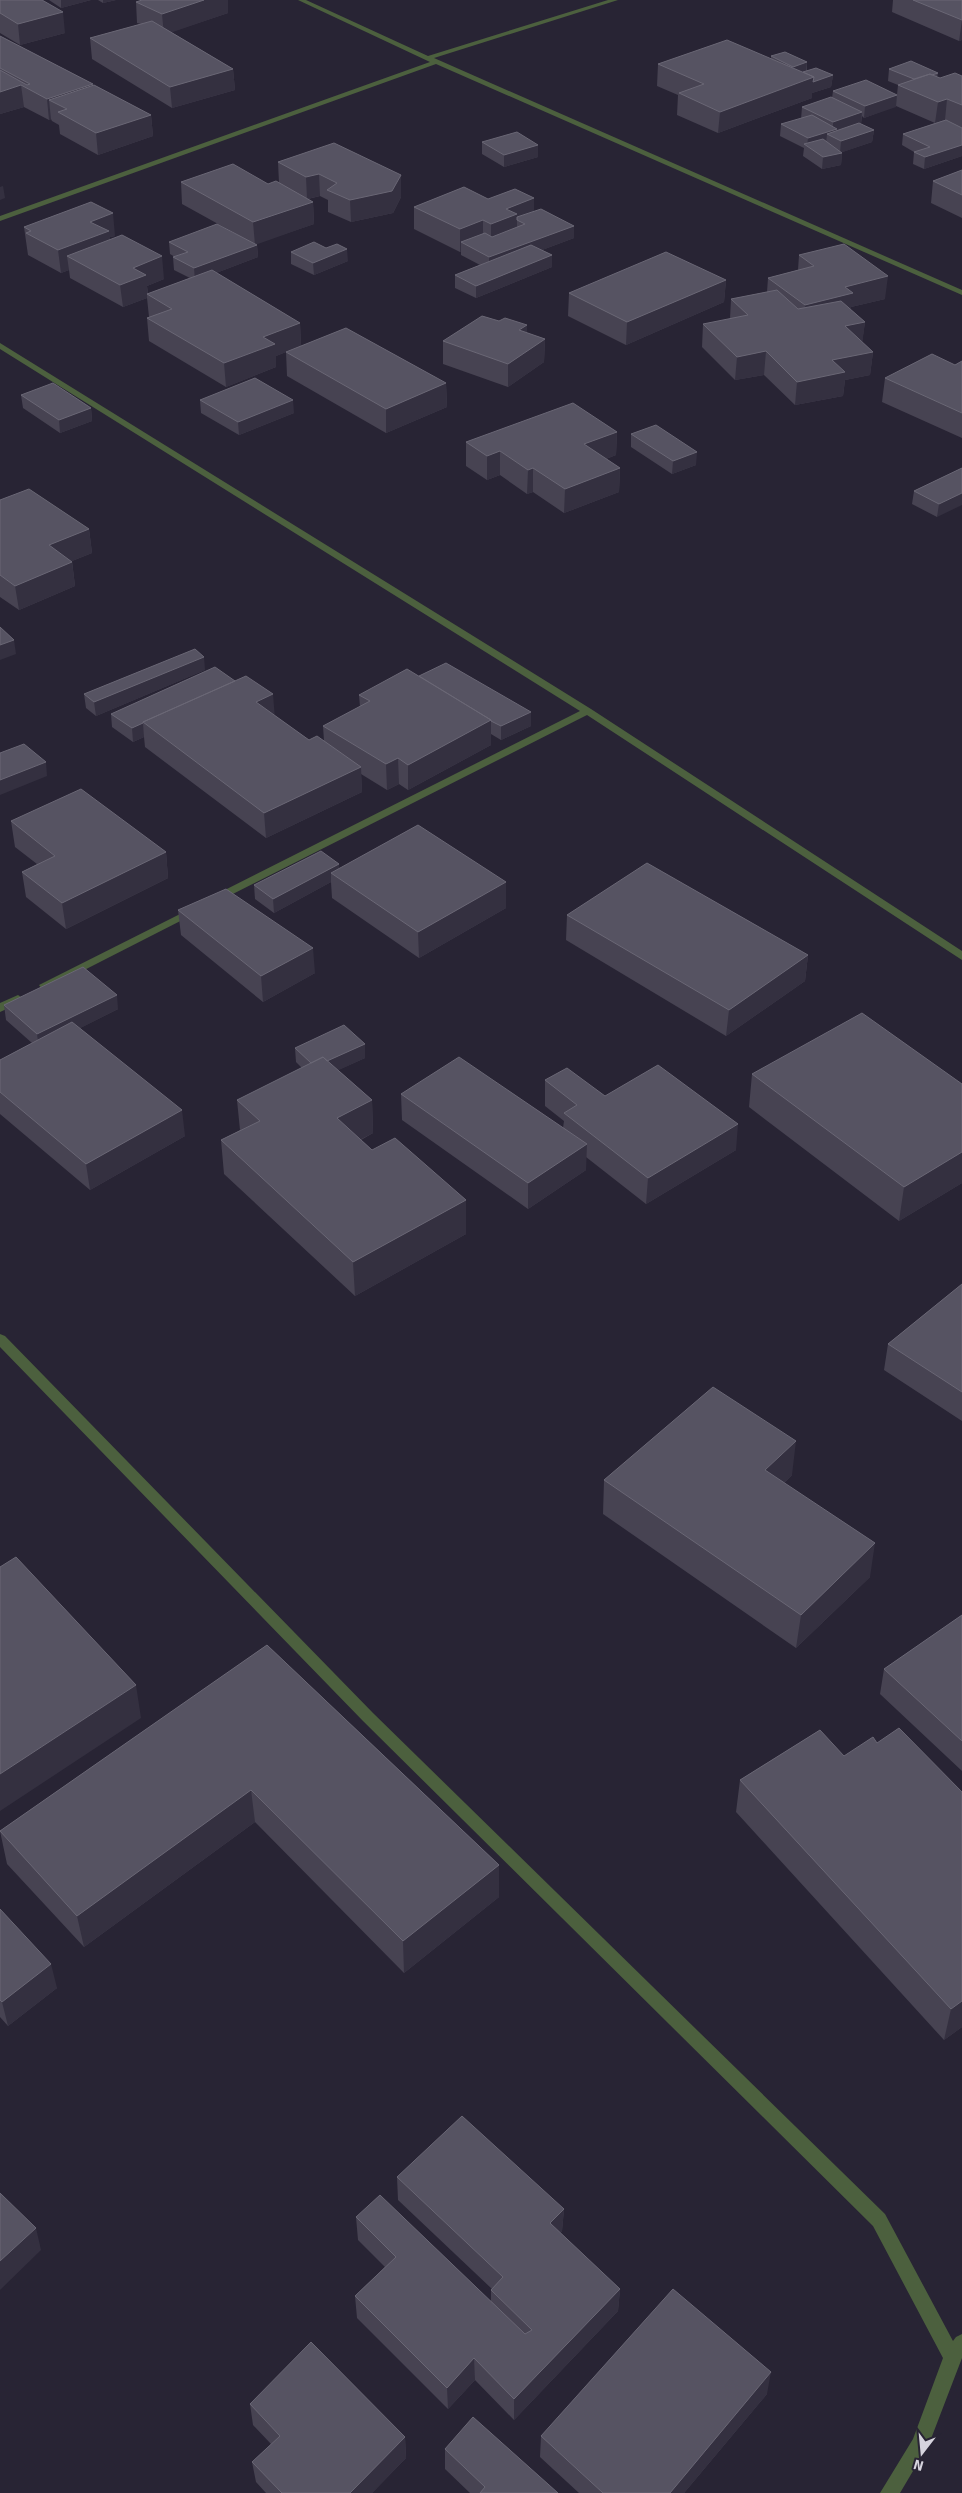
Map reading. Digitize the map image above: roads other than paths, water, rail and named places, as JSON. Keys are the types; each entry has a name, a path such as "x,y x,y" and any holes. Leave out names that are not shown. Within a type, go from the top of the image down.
{"street":[{"path":"301,0 432,60 962,293"},
{"path":"0,219 432,60 615,0"},
{"path":"0,345 587,711 962,956"},
{"path":"0,1008 587,711"},
{"path":"0,1339 368,1717 879,2220 957,2350 920,2444 889,2493"}]}
